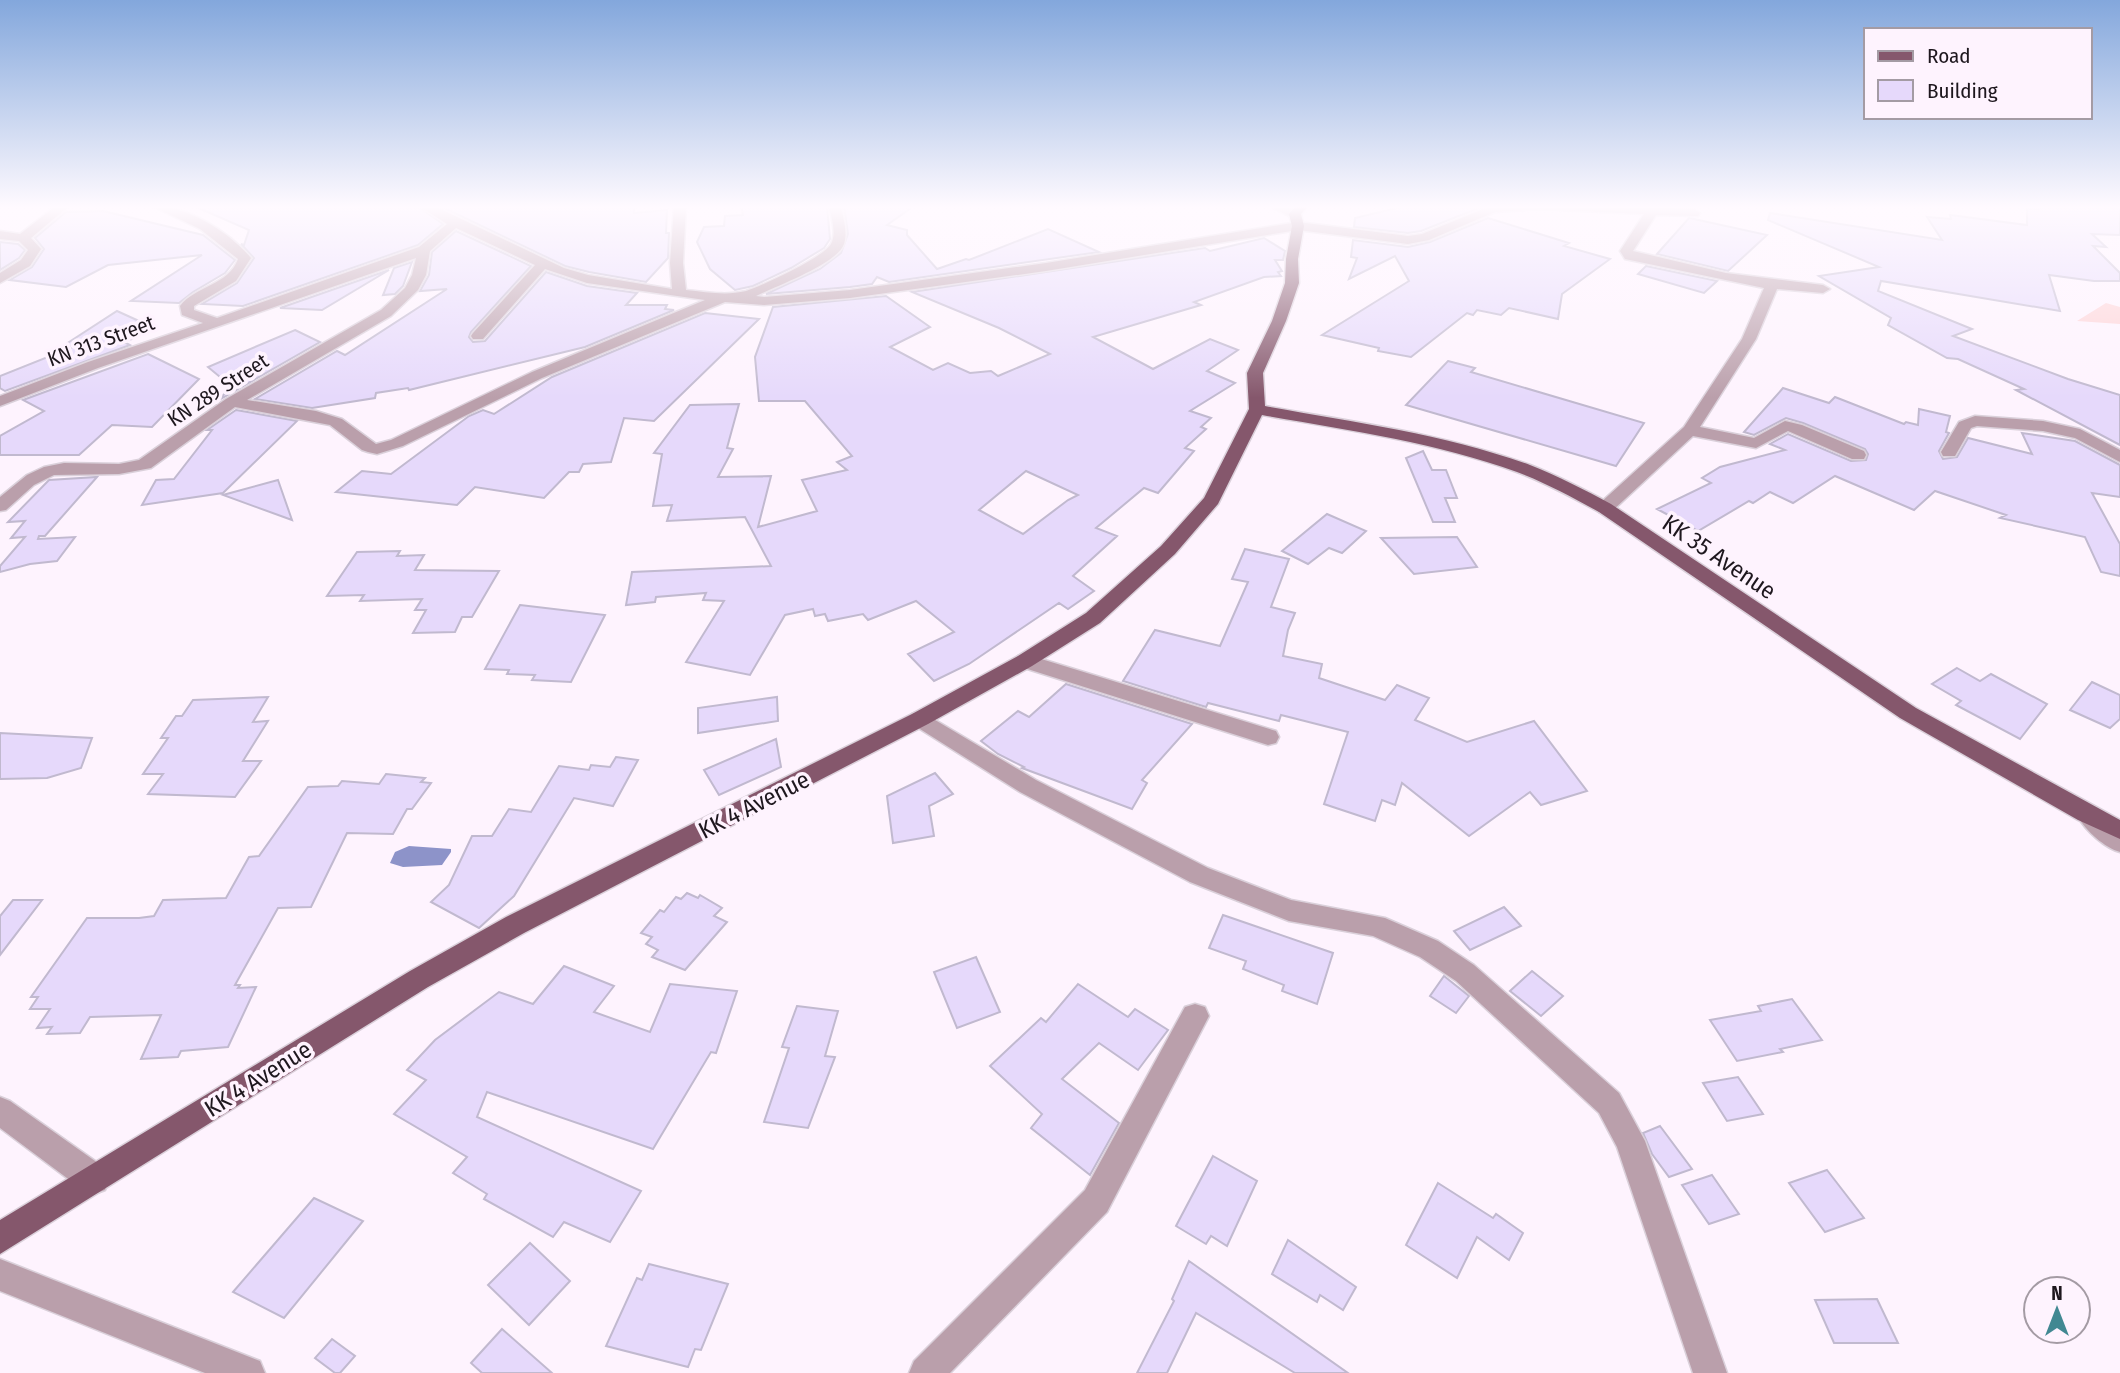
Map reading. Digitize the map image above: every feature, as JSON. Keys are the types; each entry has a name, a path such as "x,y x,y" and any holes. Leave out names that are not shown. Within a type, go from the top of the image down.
{"main road":[{"name":"KK 4 Avenue","path":"0,1238 419,979 503,932 920,719 1093,618 1168,550 1212,500 1257,409 1255,373 1293,283 1292,270"},
{"name":"KK 35 Avenue","path":"1257,409 1386,430 1435,442 1515,466 1605,508 1908,713 2086,814 2120,830"}],"street":[{"name":"KN 313 Street","path":"217,323 187,312 187,306 239,270"},
{"name":"KN 313 Street","path":"0,401 93,365 372,270"},
{"name":"KN 289 Street","path":"0,506 39,475 61,469 132,469 145,464 232,401 386,313 411,289 420,270"},
{"path":"478,336 537,270"},
{"path":"557,270 587,279 680,294 764,301 850,294 1022,270"},
{"path":"678,270 676,280 680,294"},
{"path":"232,401 336,422 368,447 377,449 397,443 537,375 722,298 750,294 799,270"},
{"path":"1685,270 1771,287 1823,289"},
{"path":"1605,508 1690,430 1749,339 1771,287"},
{"path":"1949,452 1965,425 1975,421 2043,426 2080,434 2120,457"},
{"path":"1690,430 1756,443 1785,426 1796,428 1858,455"},
{"path":"1025,660 1086,682 1268,737"},
{"path":"920,719 1028,786 1199,875 1289,910 1376,926 1429,949 1465,973 1609,1103 1630,1141 1710,1373"},
{"path":"2086,814 2120,843"},
{"path":"926,1373 1096,1201 1195,1016"},
{"path":"0,1111 94,1179"},
{"path":"0,1275 248,1373"}],"shaded area":[{"path":"2106,303 2120,307 2120,324 2077,321"}],"water":[{"path":"409,846 451,849 451,852 442,865 403,867 390,863 395,852"}],"building":[{"path":"27,270 98,270 66,287 10,280"},
{"path":"179,270 227,270 179,303 131,301"},
{"path":"246,270 346,270 243,306 202,304 237,283"},
{"path":"389,270 389,270 322,310 280,308"},
{"path":"393,270 409,270 403,286 395,294 383,295"},
{"path":"430,270 527,270 471,332 469,337 473,342 485,341 546,272 587,286 637,293 626,305 667,305 665,309 674,310 585,347 409,390 376,393 375,398 312,408 255,399 337,351 345,355 447,289 420,291"},
{"path":"581,270 657,270 646,282"},
{"path":"711,270 787,270 753,286 735,290"},
{"path":"818,270 972,270 889,282 877,277 872,284 766,294"},
{"path":"1058,270 1282,271 1278,272 1281,276 1264,277 1194,302 1201,305 1093,337 1153,369 1210,339 1238,350 1207,371 1235,383 1190,411 1211,418 1201,427 1206,429 1185,448 1194,451 1158,493 1144,488 1096,528 1117,536 1073,576 1094,591 1068,609 1059,603 969,664 934,681 908,654 954,632 916,601 868,620 863,614 828,621 825,614 815,616 813,609 785,615 750,675 686,662 724,601 703,600 706,593 656,597 655,602 626,605 632,572 771,566 745,517 667,521 672,505 653,506 662,454 654,453 690,405 739,404 727,448 733,449 718,477 771,476 758,527 817,511 802,480 847,470 837,462 852,456 805,401 759,401 755,357 773,307 886,296 930,327 890,347 933,370 948,363 970,373 991,371 998,376 1050,354 999,328 912,292","holes":["1026,471 1078,495 1023,534 979,510"]},
{"path":"1352,270 1367,270 1349,279"},
{"path":"1403,270 1595,270 1562,294 1558,319 1509,308 1501,315 1477,310 1473,315 1467,313 1411,357 1322,335 1409,281"},
{"path":"1642,270 1665,270 1717,281 1704,293 1638,274"},
{"path":"1859,270 2117,270 2120,281 2094,281 2049,275 2060,311 1881,281 1878,291 1972,329 1953,336 2068,379 2120,395 2120,445 2016,390 2024,389 1958,359 1947,358 1888,325 1891,318 1819,276"},
{"path":"117,311 150,326 131,333 137,337 124,342 130,345 5,391 0,388 0,376 73,347 66,344"},
{"path":"705,313 759,319 654,421 624,418 611,462 583,464 579,472 569,472 544,498 475,487 457,505 336,492 362,471 391,474 469,416 483,410 494,414 552,377"},
{"path":"295,330 320,342 219,400 231,386 208,367"},
{"path":"148,354 199,379 152,427 112,425 79,455 0,455 0,436 44,411 23,400"},
{"path":"1448,361 1475,368 1471,372 1644,423 1616,466 1406,405"},
{"path":"1783,388 1829,403 1835,397 1904,424 1906,422 1918,425 1919,409 1950,416 1946,432 1949,433 1939,451 1943,459 1957,457 1968,438 2032,454 2022,433 2075,441 2120,465 2120,497 2092,493 2120,544 2120,576 2101,572 2085,537 2000,518 2006,515 1935,491 1914,510 1835,476 1793,503 1770,492 1698,531 1657,509 1711,483 1702,478 1720,467 1785,450 1770,444 1788,434 1851,461 1866,460 1868,454 1865,449 1786,418 1754,435 1744,432"},
{"path":"236,410 297,421 223,493 142,505 156,480 174,479 212,430 207,430"},
{"path":"1423,451 1432,470 1446,470 1457,498 1445,498 1455,522 1433,522 1406,458"},
{"path":"97,477 45,536 39,536 38,539 75,537 57,561 30,564 0,572 0,566 25,537 11,538 25,521 8,522 49,480"},
{"path":"278,480 292,520 223,495"},
{"path":"1327,514 1366,531 1342,553 1329,548 1308,564 1282,551"},
{"path":"1457,537 1477,567 1414,574 1381,538"},
{"path":"1245,549 1289,559 1271,607 1295,613 1288,630 1283,656 1322,664 1319,678 1385,700 1397,685 1429,698 1415,720 1467,742 1534,721 1587,791 1541,805 1530,792 1469,836 1402,783 1395,805 1382,800 1375,821 1324,804 1348,732 1281,715 1279,721 1208,703 1206,707 1123,681 1155,630 1220,646 1248,582 1232,579"},
{"path":"400,551 397,556 424,555 415,570 499,571 472,617 462,617 455,632 413,633 426,610 415,610 422,599 360,601 364,595 327,596 357,552"},
{"path":"520,605 605,615 571,682 532,680 535,675 507,674 509,670 485,669"},
{"path":"1957,668 1980,681 1991,674 2047,704 2020,739 1956,705 1961,701 1932,684"},
{"path":"2092,682 2120,695 2120,719 2110,728 2070,710"},
{"path":"1066,684 1192,724 1142,780 1147,783 1132,809 1022,768 1024,767 998,754 981,741 1018,711 1029,717"},
{"path":"268,697 253,722 268,721 243,761 261,761 235,797 148,794 163,774 143,774 168,738 161,738 176,716 182,716 193,700"},
{"path":"777,697 778,721 698,733 698,708"},
{"path":"0,733 92,738 81,768 47,778 0,779"},
{"path":"776,739 781,767 719,795 704,770"},
{"path":"616,757 638,760 613,806 574,798 514,896 479,928 431,902 449,885 472,836 492,836 509,809 531,812 559,766 589,770 591,765 610,767"},
{"path":"935,773 953,794 929,806 934,836 893,843 887,796"},
{"path":"386,774 425,778 421,782 431,783 412,809 407,809 393,834 347,833 311,907 278,908 235,985 240,985 238,988 256,987 228,1047 181,1051 178,1057 141,1059 161,1015 90,1017 80,1033 47,1034 52,1027 37,1028 50,1009 30,1009 38,997 31,997 87,918 154,916 163,900 226,898 249,857 259,856 308,787 338,786 342,781 379,784"},
{"path":"687,893 698,898 700,895 722,908 714,916 727,922 685,970 652,957 658,950 646,944 652,937 641,933 660,910 664,912 676,897 681,899"},
{"path":"13,900 42,900 0,955 0,916"},
{"path":"1504,907 1521,926 1470,950 1454,931"},
{"path":"1223,915 1333,953 1317,1004 1282,991 1284,985 1243,969 1246,961 1209,948"},
{"path":"976,957 1000,1012 957,1028 934,972"},
{"path":"564,966 614,986 594,1012 650,1032 670,984 737,991 716,1053 711,1052 653,1149 487,1092 477,1117 641,1191 610,1242 564,1222 553,1237 484,1199 487,1194 453,1173 467,1157 394,1114 426,1080 407,1070 435,1040 499,992 533,1004"},
{"path":"1532,971 1563,996 1541,1016 1510,991"},
{"path":"1444,976 1469,996 1456,1013 1430,996"},
{"path":"1078,984 1128,1017 1135,1009 1168,1030 1138,1070 1099,1043 1062,1079 1119,1123 1090,1175 1031,1128 1042,1114 990,1066 1041,1018 1046,1022"},
{"path":"1792,999 1822,1040 1780,1049 1783,1052 1737,1061 1710,1020 1761,1011 1758,1006"},
{"path":"797,1006 838,1011 825,1056 835,1057 808,1128 764,1122 789,1048 782,1047"},
{"path":"1738,1077 1763,1114 1727,1121 1703,1083"},
{"path":"1660,1126 1692,1169 1669,1177 1652,1154 1643,1133"},
{"path":"1213,1156 1257,1181 1227,1246 1211,1236 1206,1244 1176,1226"},
{"path":"1827,1170 1864,1218 1825,1232 1789,1183"},
{"path":"1712,1175 1739,1214 1709,1224 1682,1185"},
{"path":"1438,1183 1493,1218 1496,1214 1523,1233 1509,1260 1477,1237 1457,1278 1406,1245"},
{"path":"314,1198 363,1221 284,1318 233,1292"},
{"path":"1288,1240 1356,1287 1343,1310 1320,1295 1317,1302 1272,1274"},
{"path":"530,1243 570,1281 529,1325 488,1285"},
{"path":"1189,1261 1348,1373 1295,1373 1196,1313 1167,1373 1137,1373 1174,1301 1172,1299"},
{"path":"649,1264 728,1284 701,1350 695,1349 688,1367 606,1346 637,1278 642,1280"},
{"path":"1877,1299 1898,1343 1834,1343 1815,1300"},
{"path":"502,1329 552,1373 482,1373 471,1363"},
{"path":"332,1339 355,1356 340,1373 335,1373 315,1358"}]}
